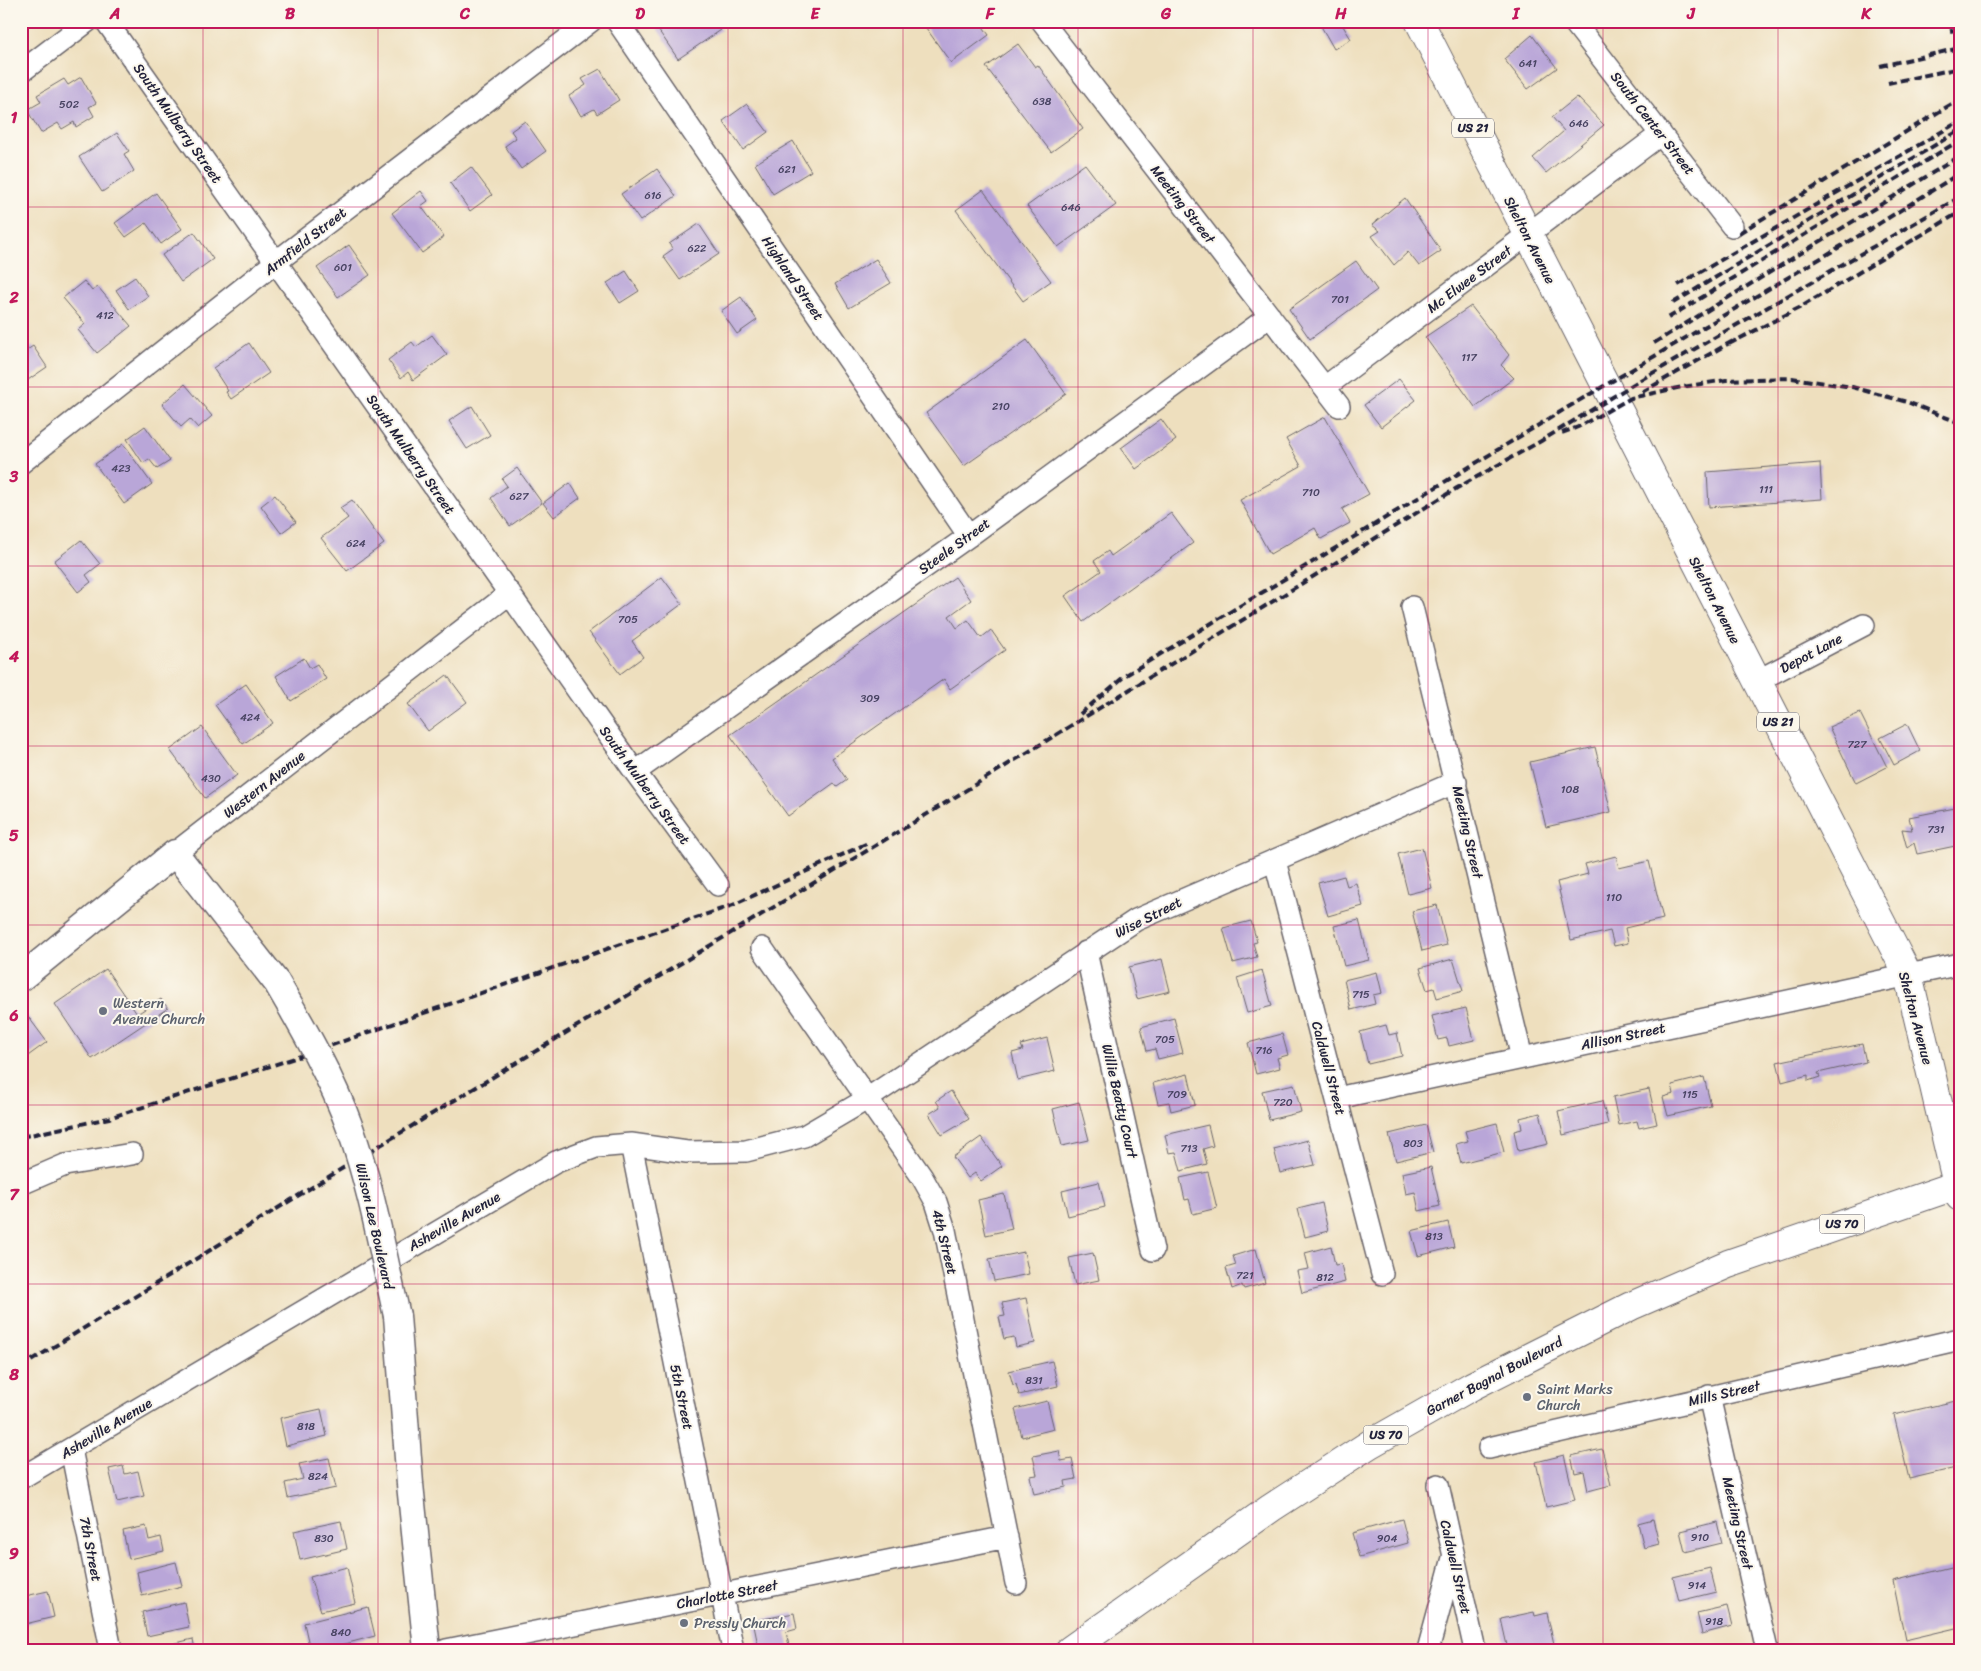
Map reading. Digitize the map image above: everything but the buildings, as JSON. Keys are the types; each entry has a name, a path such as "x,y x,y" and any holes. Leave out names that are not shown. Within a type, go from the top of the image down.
{"main road":[{"name":"Shelton Avenue","path":"1419,21 1908,975 1959,1189"},
{"name":"Garner Bagnal Boulevard","path":"1070,1650 1280,1503 1370,1444 1472,1386 1631,1306 1728,1264 1959,1189"}],"street":[{"path":"21,72 88,21"},
{"name":"South Mulberry Street","path":"106,21 635,772 718,886"},
{"name":"Armfield Street","path":"21,464 276,262 591,21"},
{"name":"Highland Street","path":"617,21 969,536"},
{"name":"Meeting Street","path":"1042,21 1340,406"},
{"name":"South Center Street","path":"1573,21 1732,226"},
{"name":"Mc Elwee Street","path":"1325,387 1661,134"},
{"name":"Steele Street","path":"635,772 969,536 1270,316"},
{"name":"Western Avenue","path":"21,978 176,853 510,594"},
{"name":"Meeting Street","path":"1412,607 1522,1058"},
{"name":"Depot Lane","path":"1757,681 1864,625"},
{"name":"Wise Street","path":"867,1099 1136,920 1456,782"},
{"name":"Wilson Lee Boulevard","path":"176,853 277,983 336,1094 350,1129 367,1183 397,1316 410,1484 428,1650"},
{"name":"Caldwell Street","path":"1276,861 1382,1274"},
{"name":"4th Street","path":"762,948 922,1177 936,1202 945,1230 1016,1583"},
{"name":"Willie Beatty Court","path":"1086,952 1153,1250"},
{"name":"Allison Street","path":"1337,1098 1960,964"},
{"name":"Asheville Avenue","path":"21,1478 556,1162 596,1147 631,1144 687,1152 746,1151 804,1136 867,1099"},
{"name":"5th Street","path":"631,1144 734,1650"},
{"path":"21,1184 65,1165 132,1154"},
{"name":"Mills Street","path":"1488,1448 1960,1338"},
{"name":"Meeting Street","path":"1709,1396 1767,1650"},
{"name":"7th Street","path":"70,1449 111,1650"},
{"name":"Caldwell Street","path":"1438,1485 1475,1650"},
{"name":"Charlotte Street","path":"446,1650 1007,1537"},
{"path":"1428,1650 1454,1555"}],"railway":[{"path":"1950,31 1960,29"},
{"path":"1880,66 1960,48"},
{"path":"1888,83 1960,68"},
{"path":"1739,233 1960,99"},
{"path":"1678,285 1960,121"},
{"path":"1673,303 1960,130"},
{"path":"1668,318 1960,140"},
{"path":"1654,343 1960,156"},
{"path":"1080,714 1126,675 1570,406 1877,225 1960,173"},
{"path":"21,1367 364,1155 916,821 1457,488 1541,441 1637,382 1960,197"},
{"path":"1729,344 1801,307 1960,212"},
{"path":"1642,392 1733,341"},
{"path":"1562,433 1578,427 1631,398 1726,380 1792,378 1852,387 1907,402 1960,423"},
{"path":"21,1137 109,1118 298,1057 733,905 868,843"}],"place":[{"name":"Western Avenue Church","path":"103,1011"},
{"name":"Saint Marks Church","path":"1527,1397"},
{"name":"Pressly Church","path":"684,1623"}]}
